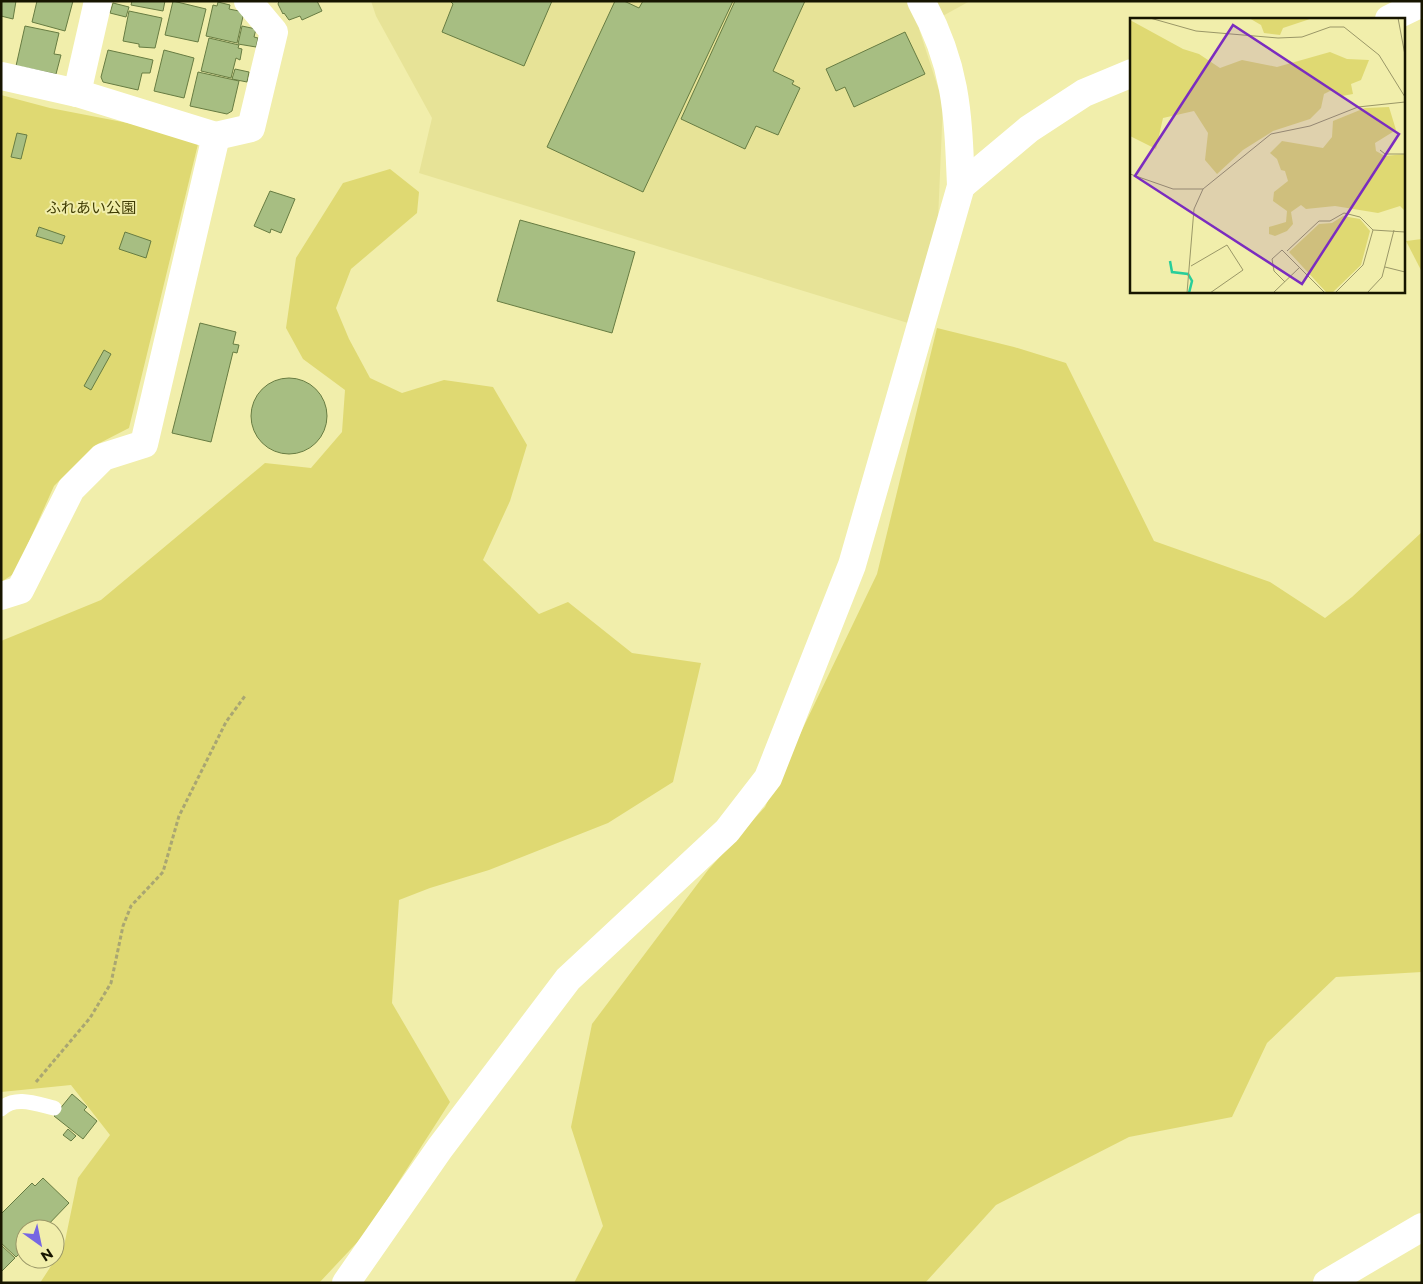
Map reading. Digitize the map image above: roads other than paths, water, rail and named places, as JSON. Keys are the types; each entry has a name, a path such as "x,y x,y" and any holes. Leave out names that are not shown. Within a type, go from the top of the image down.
{"street":[{"path":"77,93 98,1"},
{"path":"1,76 77,93 216,136 251,128 274,32 248,1"},
{"path":"346,1283 440,1148 568,979 727,831 768,778 852,565 960,186 959,131 949,63 937,30 921,1"},
{"path":"1391,18 1422,3"},
{"path":"960,186 1029,129 1084,93 1130,74"},
{"path":"1,596 20,590 72,489 103,457 144,444 216,136"},
{"path":"1327,1283 1422,1228"}],"lane":[{"path":"1,1109 5,1105 27,1101 54,1108"}],"park label":[{"name":"ふれあい公園","path":"91,207"}]}
